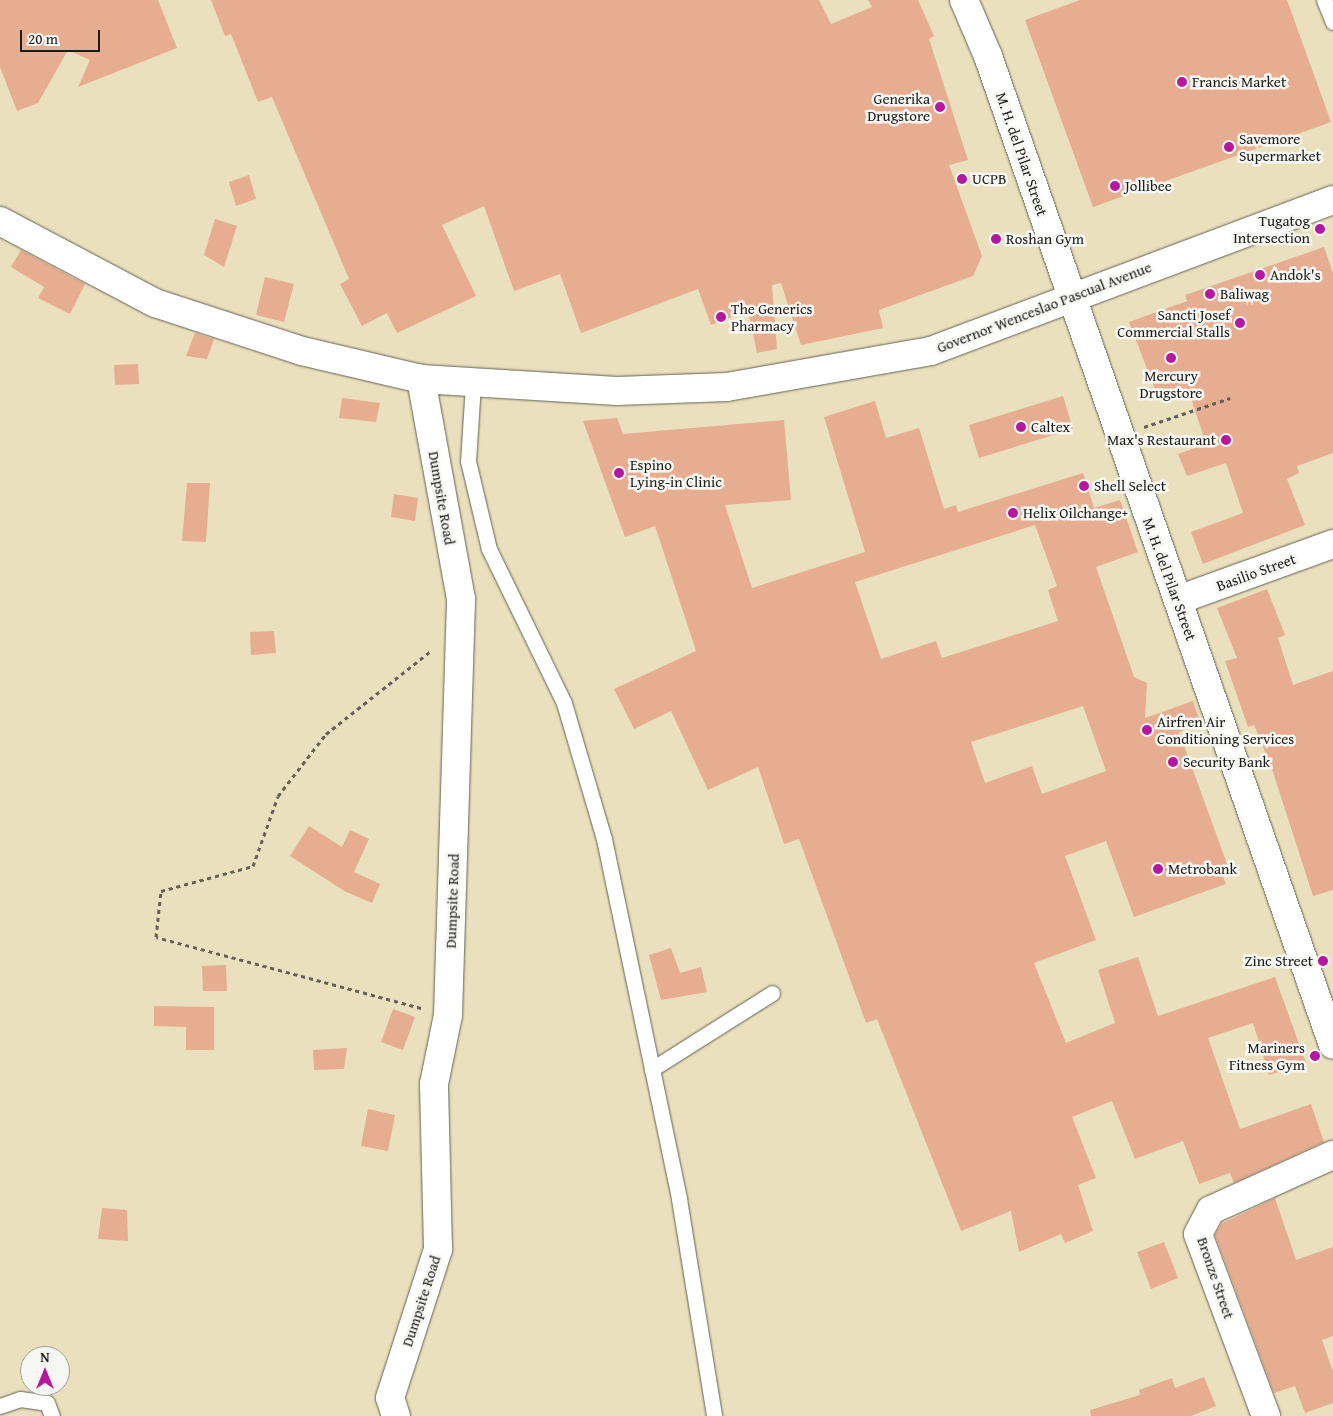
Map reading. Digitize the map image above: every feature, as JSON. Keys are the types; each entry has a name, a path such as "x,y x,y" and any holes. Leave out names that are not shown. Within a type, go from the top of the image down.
{"main road":[{"name":"M. H. del Pilar Street","path":"965,0 988,56 1118,436 1178,600 1333,1045"},
{"name":"Governor Wenceslao Pascual Avenue","path":"0,222 155,303 302,351 420,379 473,384 617,391 736,386 930,351 1071,300 1333,200"},
{"name":"Dumpsite Road","path":"397,1416 390,1398 438,1249 434,1084 448,1015 461,598 420,379"},
{"name":"Basilio Street","path":"1178,600 1333,544"},
{"name":"Bronze Street","path":"1266,1416 1198,1234 1211,1210 1333,1155"}],"lane":[{"path":"1324,0 1333,22"},
{"path":"473,384 468,461 489,549 564,703 604,839 679,1199 714,1416"},
{"path":"652,1069 772,993"},
{"path":"0,1406 20,1399 47,1403 52,1416"}],"path":[{"path":"1118,436 1230,398"},
{"path":"448,1015 156,937 161,891 253,866 278,796 326,734 460,628"}],"building":[{"path":"0,0 158,0 177,48 78,87 90,60 68,50 38,103 17,111 0,67"},
{"path":"211,0 819,0 831,24 872,7 868,0 918,0 934,36 929,39 968,160 949,165 982,256 973,276 879,310 883,328 801,345 781,283 772,285 777,349 757,353 748,311 711,325 698,289 581,333 560,274 514,291 484,206 442,225 476,296 397,333 387,313 362,326 340,284 349,279 272,97 258,102 231,34 225,36"},
{"name":"Francis Market","path":"1080,0 1287,0 1331,122 1093,207 1025,20"},
{"path":"249,175 256,199 236,206 229,182"},
{"path":"215,219 237,226 224,267 204,255"},
{"path":"1324,247 1333,273 1333,453 1297,466 1299,473 1287,479 1305,525 1203,564 1191,532 1243,513 1226,463 1187,476 1178,454 1206,444 1188,389 1159,400 1129,322 1187,301 1185,295"},
{"path":"21,250 85,284 70,314 38,298 44,287 11,267"},
{"path":"265,277 294,284 284,322 256,315"},
{"path":"195,333 214,339 207,359 186,356"},
{"path":"138,364 139,384 115,385 114,365"},
{"name":"Caltex","path":"1063,396 1073,429 979,458 969,425"},
{"path":"342,398 380,403 376,422 339,418"},
{"path":"875,401 886,438 919,428 944,509 956,505 958,512 1083,473 1094,508 1120,500 1138,552 1096,567 1134,677 1147,683 1145,718 1193,701 1201,725 1179,732 1230,872 1222,875 1226,884 1134,917 1106,841 1065,856 1096,940 1034,963 1066,1043 1115,1023 1098,970 1138,957 1158,1016 1275,977 1306,1063 1269,1075 1253,1023 1208,1038 1240,1129 1311,1104 1324,1142 1234,1183 1230,1173 1199,1184 1183,1141 1135,1159 1112,1101 1072,1117 1096,1178 1078,1185 1093,1231 1065,1243 1061,1234 1019,1252 1011,1211 961,1231 877,1019 866,1023 799,839 784,844 758,767 708,790 671,711 634,729 614,689 696,651 655,526 625,537 583,421 617,418 623,434 784,420 791,500 725,505 752,588 865,552 824,417","holes":["1035,525 1057,586 1048,590 1058,621 942,658 936,641 881,659 855,582","1083,706 1106,771 1042,794 1032,766 985,783 971,742"]},
{"path":"187,483 210,483 206,542 182,541"},
{"path":"394,494 418,498 415,521 391,517"},
{"path":"1267,589 1285,635 1278,638 1293,685 1333,671 1333,890 1313,896 1271,766 1254,725 1248,727 1225,661 1237,658 1217,608"},
{"path":"274,631 276,653 251,655 250,632"},
{"path":"309,826 342,847 350,830 369,839 354,872 380,884 372,903 346,892 290,856"},
{"path":"671,948 680,973 701,967 707,992 661,1000 649,955"},
{"path":"226,965 227,991 203,991 202,966"},
{"path":"154,1006 214,1007 214,1050 186,1050 186,1027 154,1026"},
{"path":"393,1009 415,1017 403,1050 381,1042"},
{"path":"347,1048 344,1069 314,1070 313,1050"},
{"path":"368,1109 395,1115 388,1151 361,1146"},
{"path":"1275,1198 1296,1260 1333,1247 1333,1336 1322,1340 1333,1372 1333,1403 1305,1413 1295,1386 1274,1393 1215,1235 1221,1224"},
{"path":"102,1208 127,1210 128,1241 98,1239"},
{"path":"1164,1242 1178,1278 1151,1289 1137,1252"},
{"path":"1204,1377 1216,1406 1191,1416 1091,1416 1090,1410 1140,1395 1139,1390 1172,1378 1175,1388"}],"place":[{"name":"Francis Market","path":"1182,82"},
{"name":"Generika Drugstore","path":"940,107"},
{"name":"Savemore Supermarket","path":"1229,147"},
{"name":"UCPB","path":"962,179"},
{"name":"Jollibee","path":"1115,186"},
{"name":"Tugatog Intersection","path":"1320,229"},
{"name":"Roshan Gym","path":"996,239"},
{"name":"Andok's","path":"1260,275"},
{"name":"Baliwag","path":"1210,294"},
{"name":"The Generics Pharmacy","path":"721,317"},
{"name":"Sancti Josef Commercial Stalls","path":"1240,323"},
{"name":"Mercury Drugstore","path":"1171,358"},
{"name":"Caltex","path":"1021,427"},
{"name":"Max's Restaurant","path":"1226,440"},
{"name":"Espino Lying-in Clinic","path":"619,473"},
{"name":"Shell Select","path":"1084,486"},
{"name":"Helix Oilchange+","path":"1013,513"},
{"name":"Airfren Air Conditioning Services","path":"1147,730"},
{"name":"Security Bank","path":"1173,762"},
{"name":"Metrobank","path":"1158,869"},
{"name":"Zinc Street","path":"1323,961"},
{"name":"Mariners Fitness Gym","path":"1315,1056"}]}
